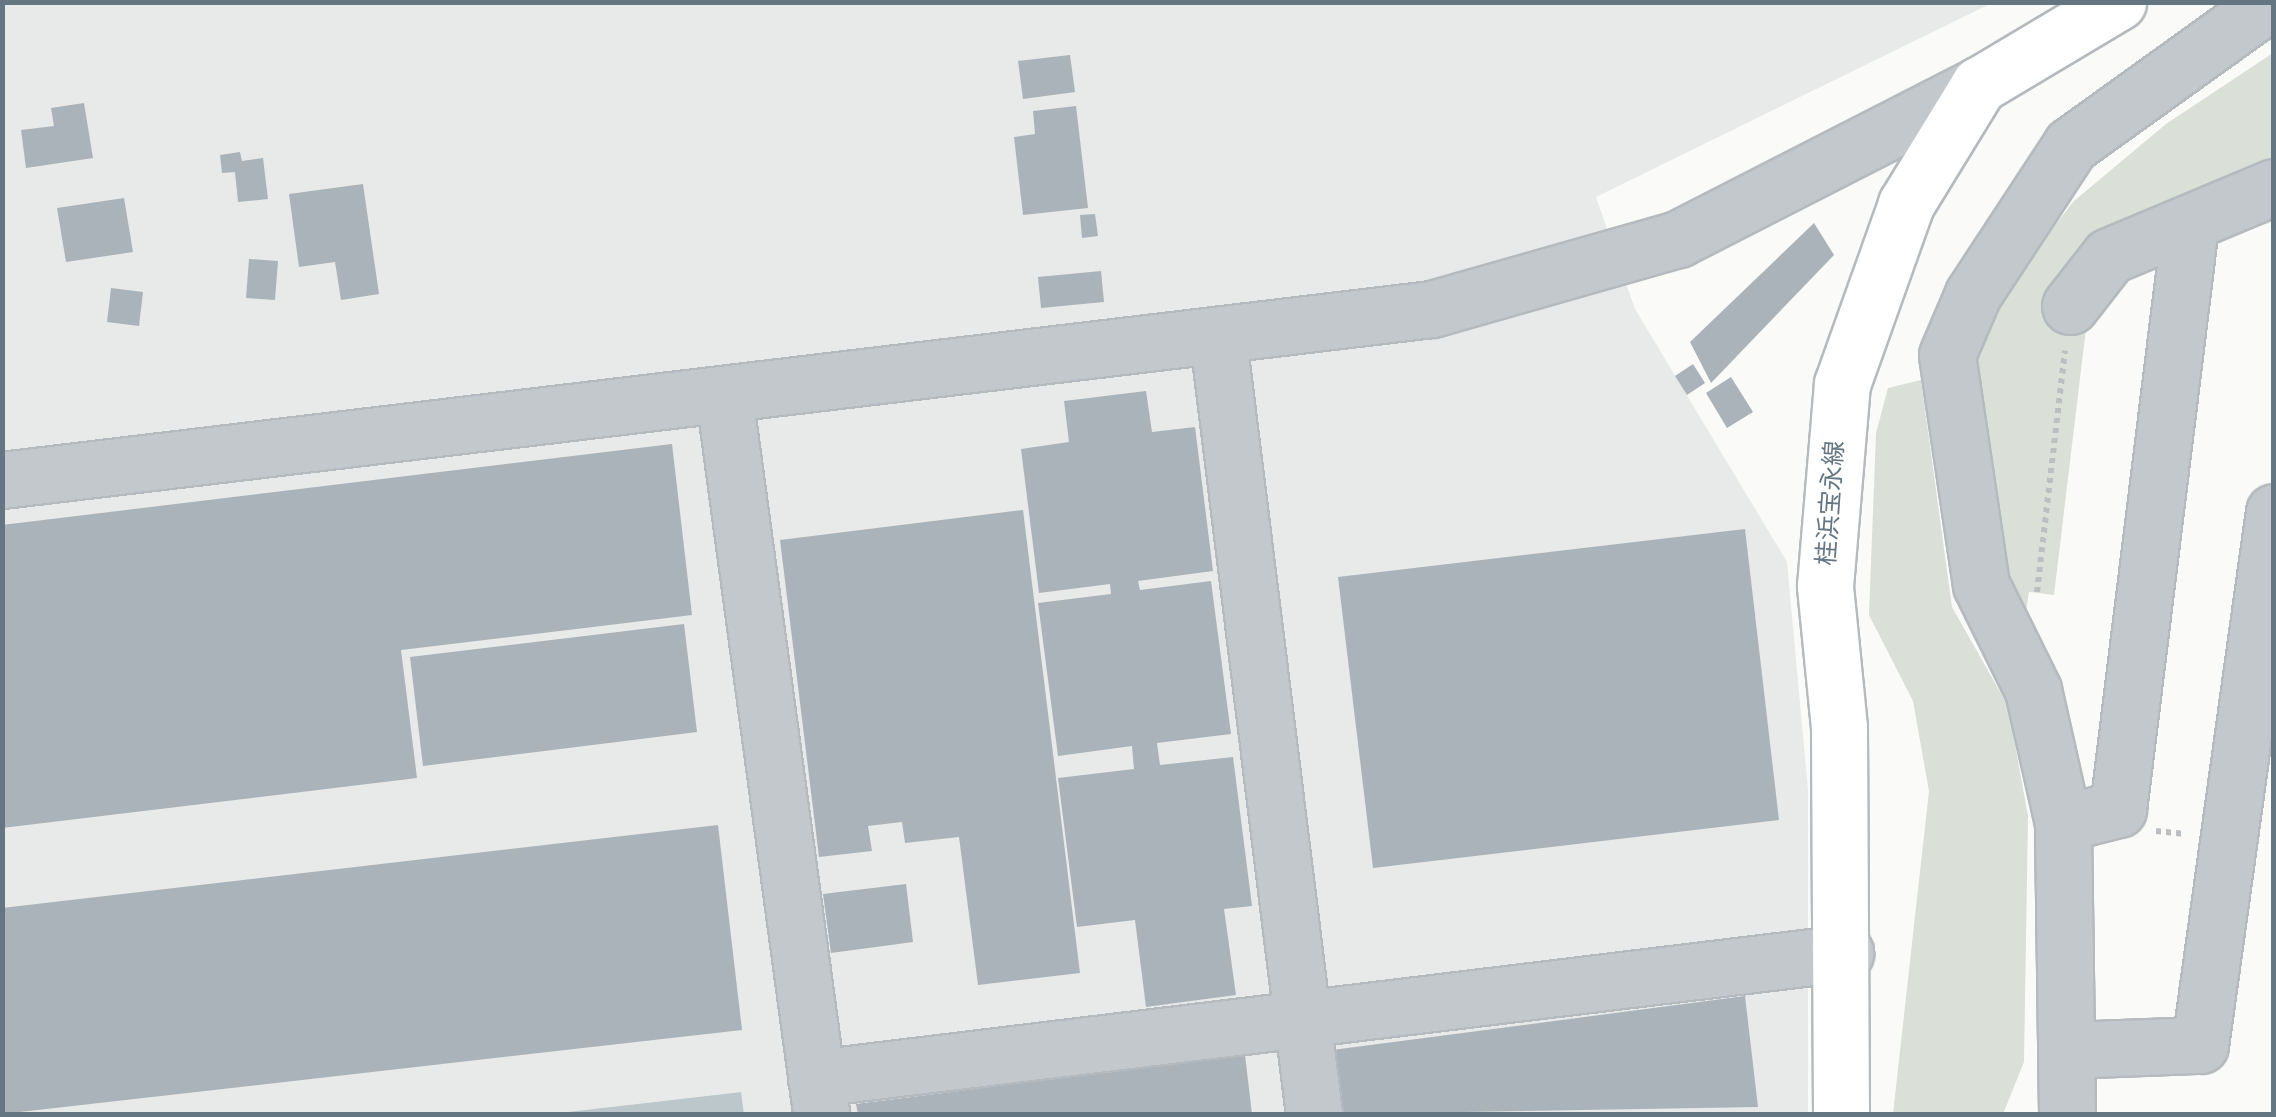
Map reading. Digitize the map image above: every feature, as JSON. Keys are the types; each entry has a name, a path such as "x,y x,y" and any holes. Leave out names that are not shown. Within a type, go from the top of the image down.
{"main road":[{"name":"桂浜宝永線","path":"1842,1114 1845,953 1825,586 1842,384 1899,221 1978,85 2118,2"}],"street":[{"path":"2067,1114 2063,823 2033,690 1981,585 1947,355 1982,278 2071,144 2270,2"},
{"path":"2,480 1218,340 1432,310 1678,239 1978,85"},
{"path":"2070,306 2109,256 2274,187"},
{"path":"2063,823 2118,809 2190,225"},
{"path":"1218,340 1314,1114"},
{"path":"724,396 819,1096 1301,1019 1845,953"},
{"path":"2068,1050 2200,1046 2274,512"}],"path":[{"path":"2037,592 2070,306"}],"shaded area":[{"path":"2,3 1992,3 1596,197 1635,309 1787,562 1808,790 1808,1114 744,1114 740,1092 550,1114 3,1114"},
{"path":"2273,53 2273,162 2096,245 2054,595 2029,592 2026,612 2011,595 1974,371 2005,288 2074,201 2166,124"},
{"path":"1921,380 1952,607 2008,706 2028,816 2024,1062 2003,1114 1893,1114 1929,791 1913,701 1869,615 1876,433 1888,388"},
{"path":"741,1092 744,1114 550,1114"}],"building":[{"path":"1070,55 1075,92 1023,99 1018,61"},
{"path":"84,103 93,158 26,168 21,130 54,126 51,108"},
{"path":"1076,106 1088,208 1023,215 1014,137 1035,134 1033,111"},
{"path":"240,152 242,161 263,158 268,199 238,202 235,172 222,173 220,155"},
{"path":"363,184 379,294 341,300 335,262 299,267 289,194"},
{"path":"124,198 133,252 66,262 57,208"},
{"path":"1095,214 1098,236 1082,238 1080,215"},
{"path":"1814,223 1834,255 1711,383 1690,342"},
{"path":"249,259 278,261 275,300 246,298"},
{"path":"1101,271 1104,302 1041,308 1038,277"},
{"path":"111,288 143,292 139,326 107,322"},
{"path":"1693,364 1705,383 1687,395 1675,376"},
{"path":"1731,377 1753,412 1727,428 1706,393"},
{"path":"1146,391 1152,432 1195,427 1213,571 1138,581 1140,590 1211,581 1231,734 1157,743 1160,765 1233,757 1252,906 1224,909 1236,995 1146,1007 1135,920 1077,927 1058,778 1134,769 1132,746 1058,756 1038,603 1111,594 1110,584 1039,593 1021,449 1069,442 1064,401"},
{"path":"672,444 692,615 401,650 417,778 2,828 2,525"},
{"path":"1023,510 1080,973 978,985 959,837 905,843 902,822 868,826 872,851 819,857 780,540"},
{"path":"1745,529 1779,820 1373,868 1338,577"},
{"path":"684,624 697,732 423,766 410,657"},
{"path":"718,825 742,1030 2,1114 2,908"},
{"path":"906,884 913,942 831,953 823,894"},
{"path":"1745,996 1758,1107 1340,1114 1332,1050"},
{"path":"1245,1055 1252,1114 858,1114 856,1104"}]}
